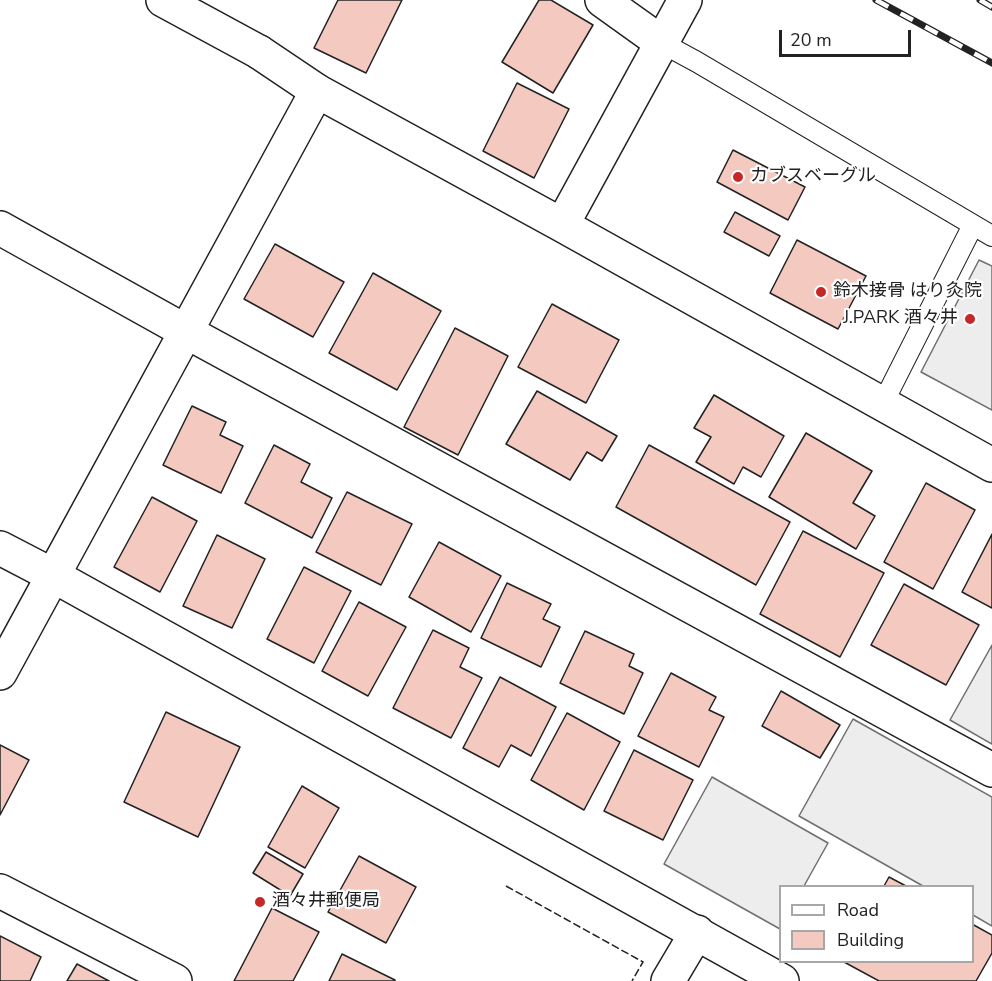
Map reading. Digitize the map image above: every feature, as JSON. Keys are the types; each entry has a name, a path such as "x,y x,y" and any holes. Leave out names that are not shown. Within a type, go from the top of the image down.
{"street":[{"path":"163,0 259,52 317,91 992,465"},
{"path":"602,0 662,43"},
{"path":"562,225 685,0"},
{"path":"0,673 317,91"},
{"path":"0,228 992,770"},
{"path":"0,548 782,981"},
{"path":"0,891 176,981"},
{"path":"668,981 697,932"}],"lane":[{"path":"662,43 992,236"},
{"path":"883,403 973,225"}],"shaded area":[{"name":"J.PARK 酒々井","path":"979,260 992,266 992,410 921,372"},
{"path":"992,645 992,744 950,720"},
{"path":"853,719 992,797 992,926 974,916 974,885 921,885 799,816"},
{"path":"712,777 828,843 805,885 779,885 779,928 664,864"}],"building":[{"path":"338,0 402,0 366,73 314,48"},
{"path":"539,0 551,0 593,25 553,93 502,62"},
{"path":"517,83 569,109 534,178 483,151"},
{"path":"733,150 805,187 788,220 717,182"},
{"path":"735,212 780,236 769,256 724,232"},
{"path":"797,240 866,276 838,329 770,293"},
{"path":"275,244 344,282 313,337 244,299"},
{"path":"373,273 441,311 397,390 329,353"},
{"path":"552,304 619,340 586,403 518,367"},
{"path":"455,328 508,356 458,455 404,427"},
{"path":"537,391 617,436 602,461 587,452 570,480 506,444"},
{"path":"714,395 784,436 761,477 743,467 734,484 696,462 711,437 694,428"},
{"path":"192,406 226,422 220,435 243,446 221,493 163,465"},
{"path":"806,433 872,471 853,503 875,516 856,549 769,497"},
{"path":"274,445 310,464 301,482 332,498 312,538 245,503"},
{"path":"649,445 790,522 756,585 616,507"},
{"path":"926,483 975,510 933,589 884,562"},
{"path":"347,492 412,524 381,585 316,552"},
{"path":"152,497 197,521 160,592 114,567"},
{"path":"803,531 884,573 840,657 760,614"},
{"path":"992,534 992,608 962,592"},
{"path":"217,535 265,559 232,628 183,606"},
{"path":"439,542 501,576 471,632 409,597"},
{"path":"304,567 351,591 314,663 267,639"},
{"path":"507,583 551,604 543,619 560,627 541,667 481,638"},
{"path":"904,584 979,625 946,685 871,645"},
{"path":"359,602 406,627 368,696 322,671"},
{"path":"433,630 469,648 460,667 482,678 451,738 393,708"},
{"path":"585,631 634,654 629,666 643,673 624,714 560,683"},
{"path":"671,673 716,697 709,710 724,717 699,767 638,736"},
{"path":"500,677 556,707 531,756 511,745 499,767 463,748"},
{"path":"781,691 840,725 820,758 762,726"},
{"path":"166,712 240,747 198,837 124,802"},
{"path":"567,713 620,742 584,810 531,780"},
{"path":"0,745 29,760 0,815"},
{"path":"634,750 693,780 663,840 604,811"},
{"path":"302,786 339,808 305,868 268,847"},
{"path":"266,852 303,874 290,896 253,873"},
{"path":"359,856 416,887 386,943 328,912"},
{"path":"889,877 904,885 885,885"},
{"path":"272,908 319,932 293,981 234,981"},
{"path":"974,925 992,935 992,953 976,981 879,981 846,963 974,963"},
{"path":"0,936 41,957 30,981 0,981"},
{"path":"342,954 395,980 395,981 329,981"},
{"path":"77,964 109,981 67,981"}],"railway":[{"path":"876,0 992,63"},
{"path":"980,0 992,7"}],"fence":[{"path":"506,886 643,962 632,981"}],"place":[{"name":"カブスベーグル","path":"738,177"},
{"name":"鈴木接骨 はり灸院","path":"821,292"},
{"name":"J.PARK 酒々井","path":"970,319"},
{"name":"酒々井郵便局","path":"260,902"}]}
